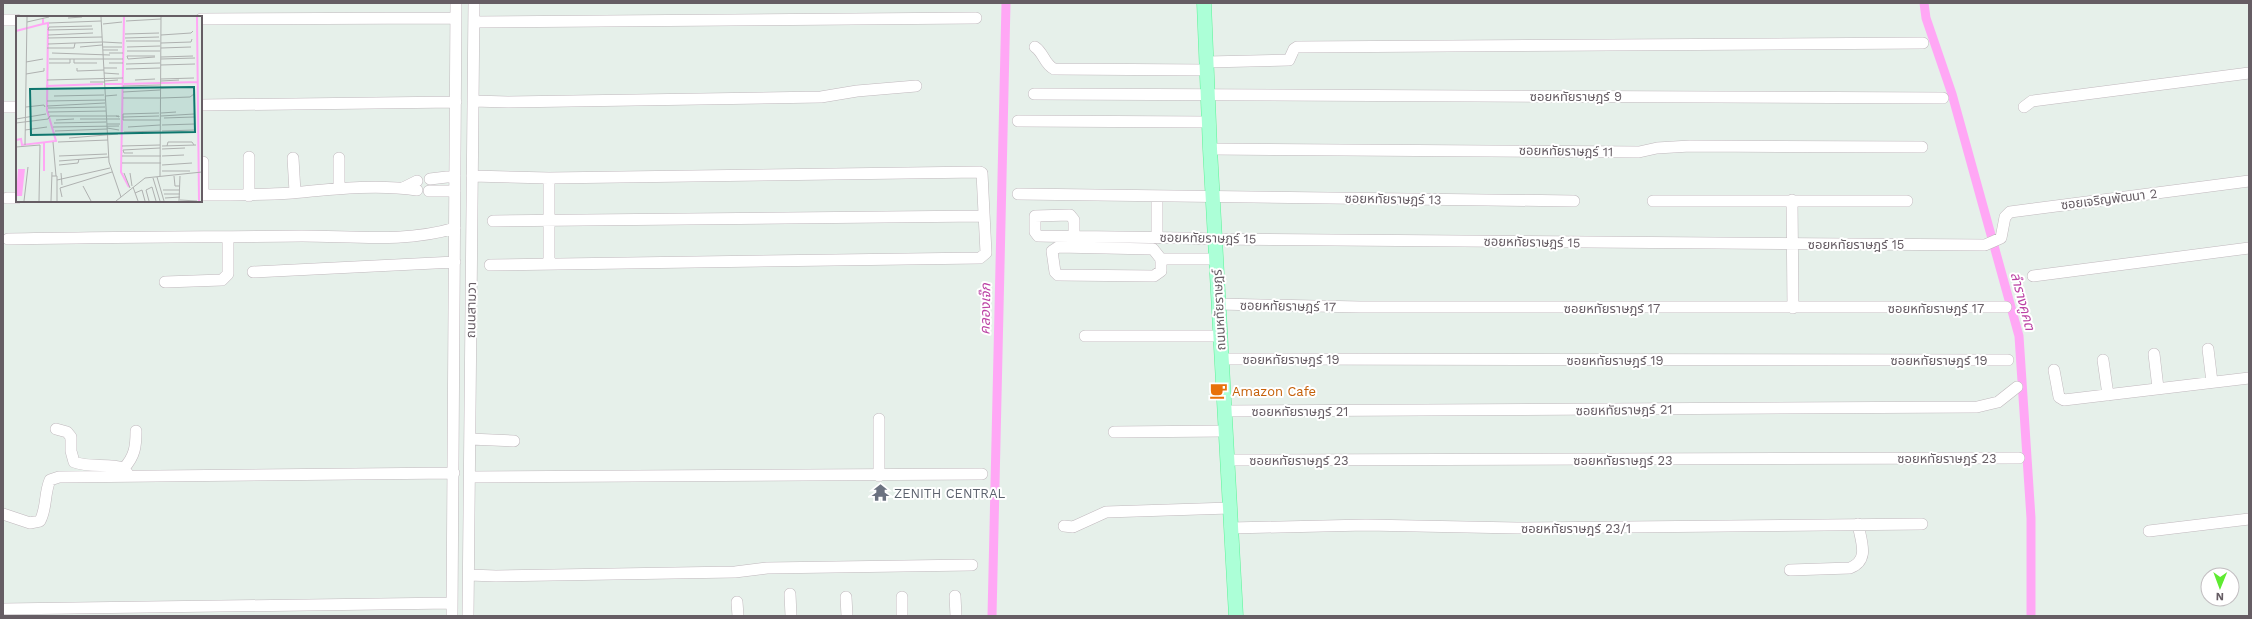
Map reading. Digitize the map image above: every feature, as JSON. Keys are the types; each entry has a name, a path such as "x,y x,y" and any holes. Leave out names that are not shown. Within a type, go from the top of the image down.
{"main road":[{"name":"ถนนหทัยราษฎร์","path":"1204,3 1212,196 1216,239 1218,304 1236,616"}],"street":[{"name":"ถนนสามวา","path":"450,615 452,603 454,473 456,3"},
{"name":"ถนนสามวา","path":"468,616 474,3"},
{"path":"202,19 456,18"},
{"path":"474,22 976,18"},
{"path":"3,20 16,20"},
{"path":"1035,47 1041,51 1048,66 1054,69 1207,66 1289,60 1294,49 1297,47 1923,44"},
{"path":"456,55 474,56"},
{"path":"2024,107 2032,101 2249,72"},
{"path":"473,101 508,102 821,97 858,91 916,86"},
{"name":"ซอยหทัยราษฎร์ 9","path":"1034,94 1943,98"},
{"path":"202,105 456,102"},
{"path":"3,107 16,107"},
{"path":"1018,121 1209,122"},
{"name":"ซอยหทัยราษฎร์ 11","path":"1210,149 1639,152 1657,148 1690,146 1922,147"},
{"path":"249,157 249,196"},
{"path":"293,158 295,192"},
{"path":"339,158 339,188"},
{"path":"203,162 202,195 249,196 339,188 403,188 417,186"},
{"path":"472,176 549,178 982,173 986,253 980,258 490,265"},
{"path":"455,176 432,179 432,191 455,191"},
{"path":"549,178 549,264"},
{"name":"ซอยเจริญพัฒนา 2","path":"1990,244 2001,238 2005,217 2010,212 2249,181"},
{"name":"ซอยหทัยราษฎร์ 13","path":"1018,194 1574,201"},
{"path":"1156,238 1157,196"},
{"path":"1792,200 1791,244 1793,308"},
{"path":"1653,201 1907,201"},
{"path":"492,221 984,216"},
{"path":"8,239 228,237 394,238 432,235 455,228"},
{"name":"ซอยหทัยราษฎร์ 15","path":"1074,236 1216,239 1791,244 1990,244"},
{"path":"165,282 222,280 228,274 228,237"},
{"path":"1058,247 1140,247 1154,249 1161,259 1161,271 1154,276 1058,275 1055,272 1052,251 1058,247"},
{"path":"2033,276 2249,248"},
{"path":"1161,259 1216,259"},
{"path":"253,272 455,262"},
{"name":"ซอยหทัยราษฎร์ 17","path":"1218,304 1367,307 2006,307"},
{"path":"1085,336 1220,336"},
{"path":"2208,349 2212,382"},
{"path":"2154,354 2158,388"},
{"name":"ซอยหทัยราษฎร์ 19","path":"1222,359 2008,360"},
{"path":"2103,360 2108,395"},
{"path":"2054,370 2060,399 2108,395 2249,378"},
{"name":"ซอยหทัยราษฎร์ 21","path":"1225,411 1976,407 1998,402 2017,387"},
{"path":"879,418 879,476"},
{"path":"56,429 67,432 71,437 71,451 74,462 82,465 106,464 127,472"},
{"path":"127,472 134,453 136,430"},
{"path":"1114,432 1226,431"},
{"path":"470,439 514,441"},
{"name":"ซอยหทัยราษฎร์ 23","path":"1228,460 2019,458"},
{"path":"3,514 30,523 40,521 45,511 45,492 50,480 59,477 127,472 454,473"},
{"path":"470,477 879,476 982,474"},
{"path":"1064,526 1073,527 1106,512 1230,508"},
{"path":"2150,531 2249,519"},
{"path":"1790,570 1850,568 1857,565 1861,561 1862,556 1858,524"},
{"name":"ซอยหทัยราษฎร์ 23/1","path":"1231,528 1366,525 1517,528 1922,524"},
{"path":"469,575 496,576 734,572 767,568 972,565"},
{"path":"790,594 791,616"},
{"path":"955,596 956,616"},
{"path":"846,597 847,616"},
{"path":"902,598 902,616"},
{"path":"737,602 738,616"},
{"path":"3,609 44,612 154,612 452,603"}],"waterway":[{"name":"คลองเจ๊ก","path":"992,616 1006,3"},
{"name":"ลำรางคูคต","path":"1924,3 1926,18 1952,94 2019,336 2031,518 2031,616"}],"place":[{"name":"Amazon Cafe","path":"1219,391"},
{"name":"ZENITH CENTRAL","path":"881,493"}]}
